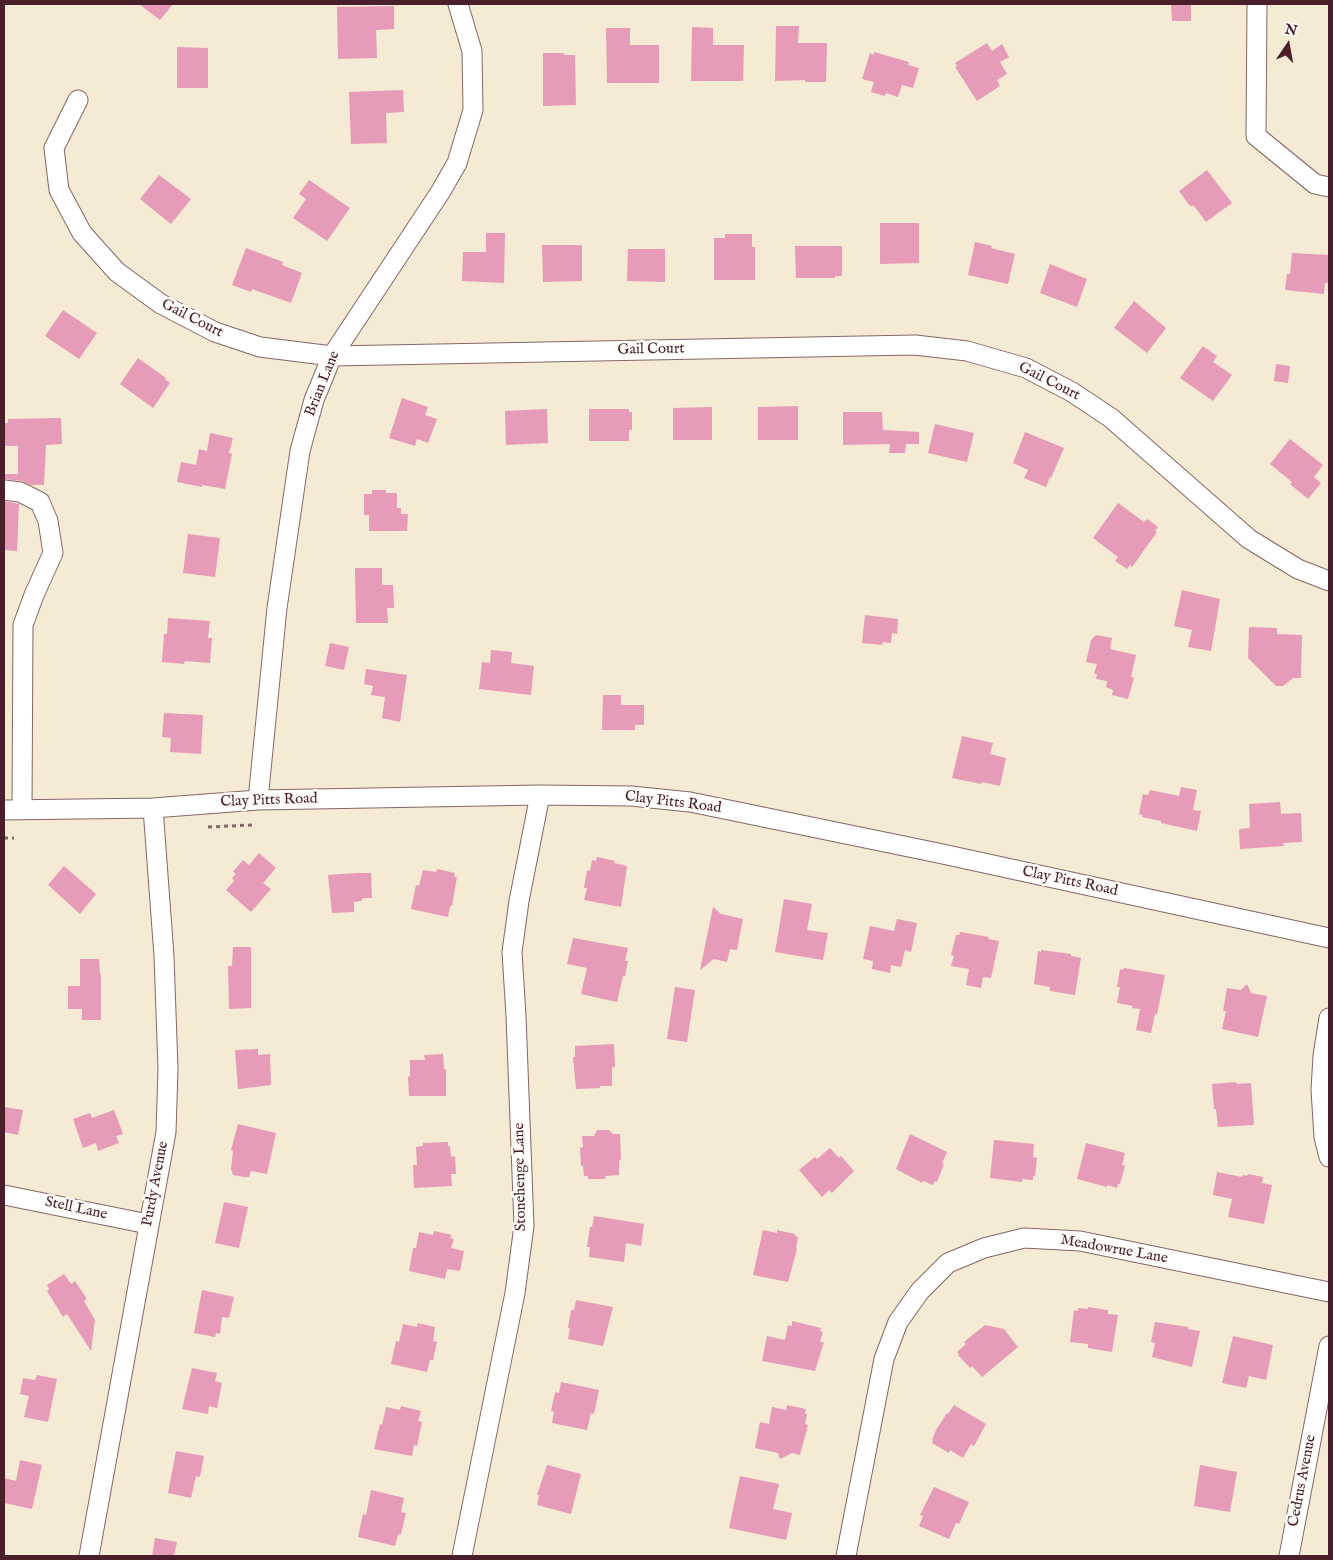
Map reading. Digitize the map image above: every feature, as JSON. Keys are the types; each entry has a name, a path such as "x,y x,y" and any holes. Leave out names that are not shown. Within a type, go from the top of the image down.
{"street":[{"name":"Brian Lane","path":"258,800 277,608 300,452 314,400 332,356 440,191 456,163 473,110 472,51 458,4"},
{"path":"1257,4 1256,136 1315,184 1329,187"},
{"name":"Gail Court","path":"78,100 54,148 59,190 82,233 117,272 161,304 215,332 260,347 332,356 915,345 966,351 1026,368 1072,392 1111,418 1249,539 1298,568 1329,581"},
{"path":"4,490 20,492 40,502 48,521 53,553 23,625 13,810"},
{"name":"Clay Pitts Road","path":"13,810 153,808 258,800 540,795 631,796 690,802 938,853 1329,938"},
{"name":"Stonehenge Lane","path":"462,1556 515,1293 524,1226 512,952 519,901 540,795"},
{"name":"Purdy Avenue","path":"88,1556 166,1132 168,1069 164,956 153,808"},
{"path":"1329,1018 1323,1056 1321,1090 1324,1137 1329,1157"},
{"name":"Stell Lane","path":"4,1196 148,1224"},
{"name":"Meadowrue Lane","path":"846,1556 884,1360 898,1322 920,1291 948,1264 984,1248 1024,1238 1080,1242 1329,1292"},
{"name":"Cedrus Avenue","path":"1289,1556 1329,1346"}],"path":[{"path":"208,827 252,824"},
{"path":"4,838 14,838"}],"building":[{"path":"139,4 173,4 160,20"},
{"path":"1171,4 1191,4 1191,21 1172,21"},
{"path":"394,6 394,29 376,30 377,58 338,59 337,7"},
{"path":"776,26 799,26 798,43 827,43 826,82 805,82 805,80 775,81"},
{"path":"692,27 713,28 713,45 744,45 743,81 691,81"},
{"path":"606,28 630,28 630,45 659,45 659,83 607,83"},
{"path":"987,43 992,51 1002,44 1009,57 1000,62 1007,74 997,80 1000,86 977,101 955,67 957,66 955,63"},
{"path":"177,47 208,48 208,88 177,88"},
{"path":"874,52 909,62 908,65 919,68 913,88 902,85 898,97 886,93 885,96 871,92 874,82 862,79 870,53 874,55"},
{"path":"543,53 575,55 576,105 543,106"},
{"path":"403,90 404,112 386,113 387,143 351,144 349,92"},
{"path":"1207,170 1232,203 1206,222 1194,206 1190,206 1179,191"},
{"path":"159,175 191,199 171,224 140,199"},
{"path":"309,180 350,208 327,241 293,218 306,199 299,194"},
{"path":"880,223 919,223 919,263 880,264"},
{"path":"486,233 505,233 504,283 462,281 463,252 486,252"},
{"path":"725,234 752,234 752,247 755,247 755,280 714,280 714,238 725,238"},
{"path":"975,242 1015,254 1008,284 968,275"},
{"path":"542,245 582,245 582,281 543,282"},
{"path":"795,246 842,246 842,276 835,276 835,278 796,278"},
{"path":"246,248 283,262 282,265 302,273 291,303 252,289 251,292 232,285"},
{"path":"628,249 665,249 665,282 627,281"},
{"path":"1292,253 1329,255 1329,283 1325,283 1324,294 1285,290 1287,274 1290,274"},
{"path":"1050,264 1087,279 1077,307 1040,293"},
{"path":"1134,301 1166,328 1147,353 1114,328"},
{"path":"63,310 97,333 79,359 45,336"},
{"path":"1203,346 1217,356 1213,362 1232,375 1213,401 1180,378"},
{"path":"138,358 170,383 153,408 120,384"},
{"path":"1276,364 1290,366 1288,383 1274,381"},
{"path":"402,398 428,407 425,415 437,419 428,443 417,439 415,446 389,438"},
{"path":"798,406 798,440 758,440 758,407"},
{"path":"712,407 712,440 673,440 673,408"},
{"path":"547,409 548,443 506,445 505,411"},
{"path":"589,409 629,409 629,412 632,412 632,430 629,430 629,441 589,441"},
{"path":"843,412 882,412 883,430 919,432 919,444 906,444 905,453 889,453 890,444 843,445"},
{"path":"61,418 62,444 46,445 44,485 31,485 22,481 4,479 4,474 18,474 18,446 4,446 4,423 8,423 8,419"},
{"path":"935,424 974,433 967,462 928,453"},
{"path":"1025,432 1064,448 1046,487 1024,478 1028,470 1013,463"},
{"path":"210,433 233,438 229,453 232,454 225,489 177,482 181,462 196,465 199,449 207,451"},
{"path":"1290,439 1323,465 1314,477 1321,483 1308,499 1290,484 1292,482 1270,464"},
{"path":"372,490 386,490 386,493 397,493 397,508 401,508 401,514 408,514 407,531 369,531 369,515 364,515 364,494 372,494"},
{"path":"4,501 19,504 17,551 4,550"},
{"path":"1118,503 1144,522 1147,519 1158,527 1155,531 1157,532 1132,567 1130,565 1127,569 1115,561 1118,557 1093,538"},
{"path":"188,534 220,538 215,577 183,573"},
{"path":"355,568 382,568 382,585 393,585 394,608 387,608 388,623 356,623"},
{"path":"1182,590 1220,599 1211,651 1188,647 1192,630 1174,626"},
{"path":"865,615 898,619 897,634 892,633 891,643 883,642 882,645 862,643"},
{"path":"168,618 210,621 208,638 212,638 210,663 185,661 184,664 162,662 164,634 167,634"},
{"path":"1249,627 1277,628 1277,634 1302,635 1301,678 1293,678 1283,686 1276,686 1248,658"},
{"path":"1096,635 1112,638 1110,649 1136,655 1131,677 1134,678 1128,699 1112,695 1113,690 1106,687 1107,681 1096,679 1097,674 1094,674 1097,664 1086,662 1091,640"},
{"path":"330,643 349,647 344,670 325,666"},
{"path":"491,650 512,652 511,663 534,666 531,695 479,689 482,662 490,663"},
{"path":"366,669 407,675 400,722 382,718 385,697 371,695 373,686 364,684"},
{"path":"603,695 621,695 621,705 644,705 644,725 635,725 635,730 602,730"},
{"path":"164,713 203,715 201,754 170,752 171,738 162,737"},
{"path":"962,736 993,743 990,754 1006,758 1000,786 952,778"},
{"path":"1181,787 1197,790 1193,810 1201,811 1197,831 1161,823 1161,821 1142,817 1143,815 1139,814 1143,794 1148,795 1150,790 1179,796"},
{"path":"1280,802 1281,814 1301,813 1302,842 1283,843 1284,846 1240,849 1239,829 1250,828 1249,804"},
{"path":"259,853 276,868 263,883 271,889 251,912 226,890 234,881 232,878 236,874 233,872 243,860 249,865"},
{"path":"597,857 627,866 621,907 584,900 587,888 584,888 587,870 590,871 592,860 596,861"},
{"path":"64,866 96,894 80,914 48,885"},
{"path":"437,869 455,873 454,877 457,877 448,917 411,909 416,885 419,886 423,870 436,872"},
{"path":"371,873 372,898 363,898 361,901 354,902 354,912 332,913 328,875"},
{"path":"784,899 812,904 807,930 828,933 823,960 775,952"},
{"path":"713,907 721,914 743,919 737,950 730,949 727,962 714,959 700,970"},
{"path":"897,919 917,923 911,952 905,950 901,967 891,965 890,973 872,969 873,961 863,959 870,926 894,931"},
{"path":"960,932 989,937 988,939 999,941 991,978 983,977 981,988 966,985 969,969 951,966 954,956 951,955 956,935 959,935"},
{"path":"573,938 628,948 625,961 628,961 625,976 623,976 617,1002 581,994 587,968 567,964"},
{"path":"233,947 251,947 251,1008 229,1009 228,966 232,966"},
{"path":"1041,950 1071,954 1071,956 1081,958 1075,995 1050,991 1050,987 1034,984 1038,951 1041,952"},
{"path":"80,959 99,959 101,974 101,1020 82,1020 82,1009 68,1009 68,986 80,986"},
{"path":"1124,968 1165,975 1151,1033 1136,1030 1140,1009 1117,1003 1120,987 1117,987 1120,969 1123,970"},
{"path":"1247,984 1251,993 1267,996 1258,1037 1222,1029 1226,1011 1223,1011 1227,988 1241,990"},
{"path":"675,987 695,990 687,1042 667,1039"},
{"path":"614,1044 615,1067 612,1067 612,1086 576,1089 573,1057 575,1057 575,1046"},
{"path":"258,1049 258,1055 270,1054 271,1085 238,1089 235,1050"},
{"path":"443,1054 444,1069 446,1069 446,1096 409,1096 408,1077 410,1076 410,1060 425,1060 424,1055"},
{"path":"1236,1082 1237,1084 1251,1083 1254,1125 1218,1127 1212,1084"},
{"path":"4,1107 23,1110 18,1135 4,1132"},
{"path":"114,1110 123,1134 116,1136 119,1143 98,1151 96,1143 83,1148 73,1119 90,1113 92,1118"},
{"path":"238,1124 276,1133 267,1174 251,1171 249,1177 233,1175 231,1169 233,1151 231,1150"},
{"path":"597,1130 609,1130 613,1134 620,1134 621,1160 619,1160 619,1175 605,1176 606,1179 588,1179 588,1176 584,1176 583,1166 581,1166 580,1148 583,1147 582,1136 594,1136"},
{"path":"910,1134 947,1152 937,1182 935,1181 933,1185 923,1181 922,1183 896,1169"},
{"path":"994,1140 1034,1144 1033,1157 1037,1158 1033,1180 1022,1179 1022,1182 990,1178"},
{"path":"448,1142 451,1157 455,1156 456,1174 451,1174 452,1186 414,1188 413,1165 417,1165 416,1147 423,1146 423,1143"},
{"path":"1086,1143 1125,1153 1122,1165 1125,1166 1117,1188 1077,1179"},
{"path":"830,1148 839,1158 841,1156 854,1171 832,1193 829,1190 822,1197 799,1170"},
{"path":"1217,1172 1242,1177 1248,1174 1263,1177 1262,1183 1272,1185 1264,1224 1228,1217 1232,1199 1213,1195"},
{"path":"224,1202 248,1207 239,1248 215,1243"},
{"path":"594,1216 644,1224 641,1246 626,1243 624,1262 589,1257 590,1247 587,1247"},
{"path":"763,1230 777,1233 777,1230 795,1234 798,1237 797,1249 788,1282 753,1275"},
{"path":"434,1231 452,1235 450,1238 454,1239 451,1248 464,1251 460,1271 447,1269 445,1279 409,1271 413,1248 416,1248 419,1232 433,1235"},
{"path":"64,1274 71,1284 75,1281 87,1299 84,1301 95,1320 91,1351 67,1314 63,1317 47,1291 49,1289 47,1285"},
{"path":"202,1290 234,1297 229,1318 222,1317 220,1334 216,1333 215,1337 194,1333"},
{"path":"576,1300 613,1307 603,1346 568,1339 571,1310 574,1310"},
{"path":"1088,1307 1108,1310 1108,1314 1118,1315 1112,1352 1088,1348 1088,1344 1070,1342 1074,1310 1078,1311 1078,1308 1088,1309"},
{"path":"792,1321 821,1328 820,1331 823,1332 820,1342 824,1342 815,1371 762,1361 767,1336 785,1340 788,1325 792,1326"},
{"path":"1155,1322 1188,1327 1188,1329 1200,1331 1192,1367 1152,1357 1155,1343 1151,1342"},
{"path":"418,1323 435,1327 433,1341 437,1342 433,1360 430,1360 427,1372 391,1364 396,1341 399,1342 403,1324 417,1327"},
{"path":"985,1325 1004,1329 1018,1347 982,1377 972,1366 970,1368 957,1352 966,1344 964,1342"},
{"path":"1233,1336 1273,1345 1266,1380 1249,1376 1246,1388 1222,1383"},
{"path":"192,1368 217,1373 215,1381 222,1383 217,1408 209,1406 208,1414 182,1409"},
{"path":"37,1375 57,1379 48,1422 24,1417 29,1396 20,1394 23,1378 35,1380"},
{"path":"561,1382 599,1390 594,1414 591,1413 587,1430 552,1423 554,1412 551,1411 555,1392 559,1393"},
{"path":"787,1405 806,1409 805,1424 808,1425 800,1455 792,1453 780,1459 778,1453 755,1448 760,1422 769,1424 772,1407 786,1410"},
{"path":"954,1405 986,1424 974,1446 971,1444 963,1458 950,1450 949,1453 932,1443 936,1430"},
{"path":"401,1406 421,1411 418,1421 422,1422 417,1446 414,1445 412,1456 374,1449 386,1407 400,1410"},
{"path":"176,1451 204,1456 200,1477 196,1476 191,1498 168,1493"},
{"path":"20,1460 42,1465 32,1509 4,1503 4,1478 16,1481"},
{"path":"547,1465 581,1474 571,1514 537,1505 539,1495 537,1495"},
{"path":"1200,1465 1237,1472 1230,1512 1194,1506"},
{"path":"740,1476 779,1484 773,1509 792,1513 786,1540 729,1528"},
{"path":"934,1487 969,1502 959,1524 956,1523 949,1539 919,1526 923,1516 920,1515"},
{"path":"371,1490 404,1498 401,1512 406,1513 401,1534 398,1535 395,1546 358,1537 363,1514 366,1515"},
{"path":"155,1538 177,1542 174,1556 152,1556"}]}
